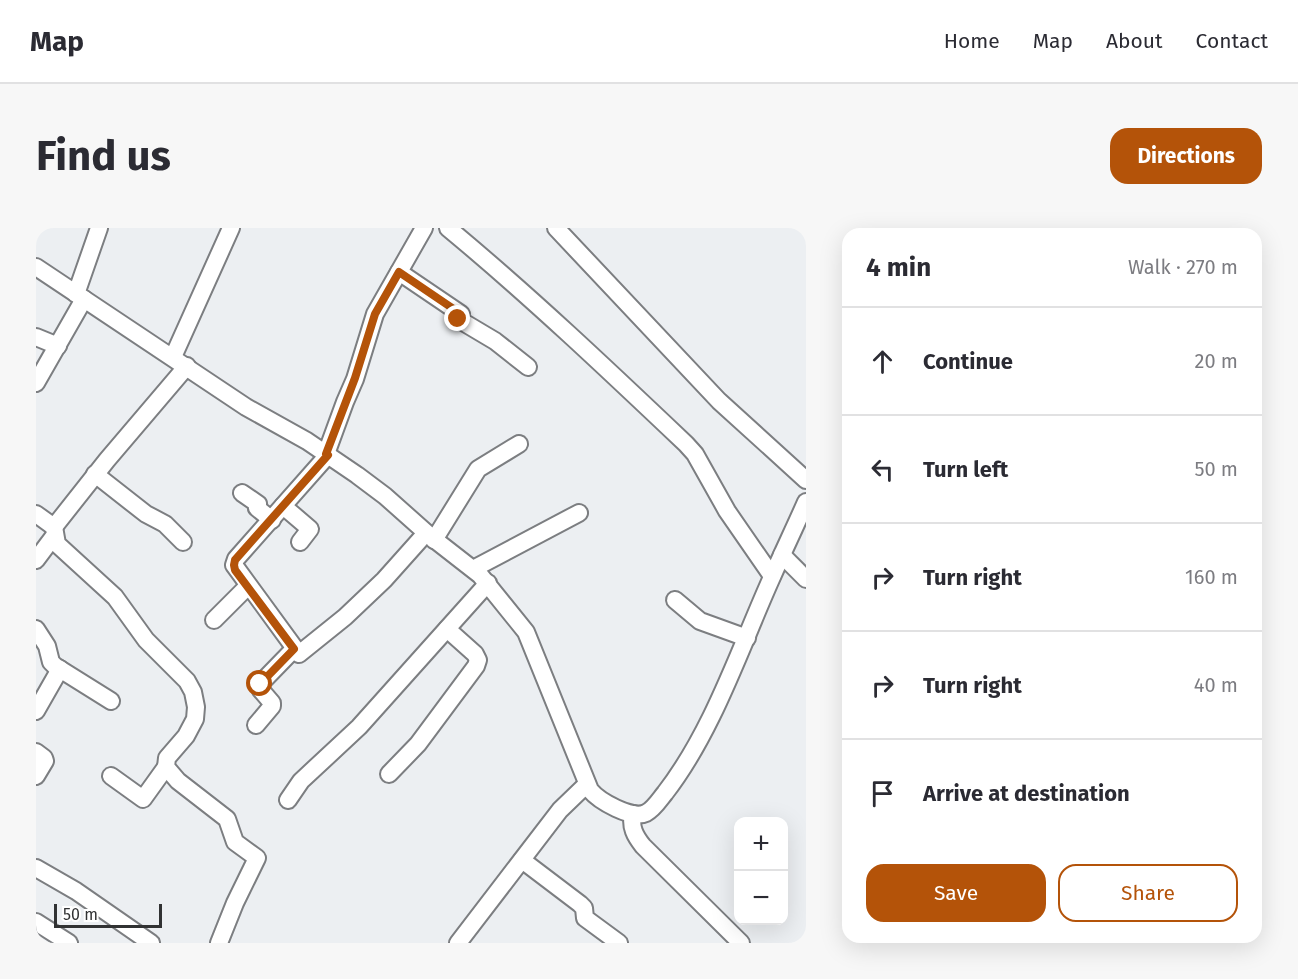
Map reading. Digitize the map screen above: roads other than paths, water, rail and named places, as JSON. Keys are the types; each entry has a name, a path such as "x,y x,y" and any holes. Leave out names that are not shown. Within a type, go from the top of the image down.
{"street":[{"path":"36,383 58,346 80,297 99,228"},
{"path":"36,560 95,474 180,362 231,228"},
{"path":"424,228 375,314 327,455 234,563 235,570 299,654 345,617 430,536 478,470 519,444"},
{"path":"448,228 598,360 691,449 727,511 772,576"},
{"path":"556,228 719,401 806,480"},
{"path":"36,267 246,407 327,455 385,496 430,536 473,568 488,583 526,632 591,792 603,801 633,814 645,813 653,807 689,758 747,638 806,502"},
{"path":"399,272 461,314 458,319 495,342 528,367"},
{"path":"36,337 58,346"},
{"path":"95,474 146,514 173,530 183,542"},
{"path":"242,493 258,504 257,508 272,520"},
{"path":"283,506 310,529 300,542"},
{"path":"473,568 579,513"},
{"path":"36,514 54,531 60,547 115,597 146,640 191,687 195,698 195,719 186,736 167,758 166,767 143,799 111,776"},
{"path":"782,555 801,574"},
{"path":"288,800 301,781 359,727 488,583"},
{"path":"214,620 248,586"},
{"path":"675,600 700,621 747,638"},
{"path":"36,629 46,646 51,662 111,701"},
{"path":"389,774 418,744 476,666 478,660 475,654 447,629"},
{"path":"256,725 272,706 260,689 260,684 294,649"},
{"path":"36,711 60,669"},
{"path":"36,752 45,761 36,776"},
{"path":"166,767 178,781 227,819 230,822 233,839 257,858 219,943"},
{"path":"459,943 560,810 587,784"},
{"path":"633,814 631,822 634,836 741,943"},
{"path":"522,860 580,904 584,908 585,918 619,943"},
{"path":"36,868 76,891 151,943"},
{"path":"36,922 63,941"}]}
